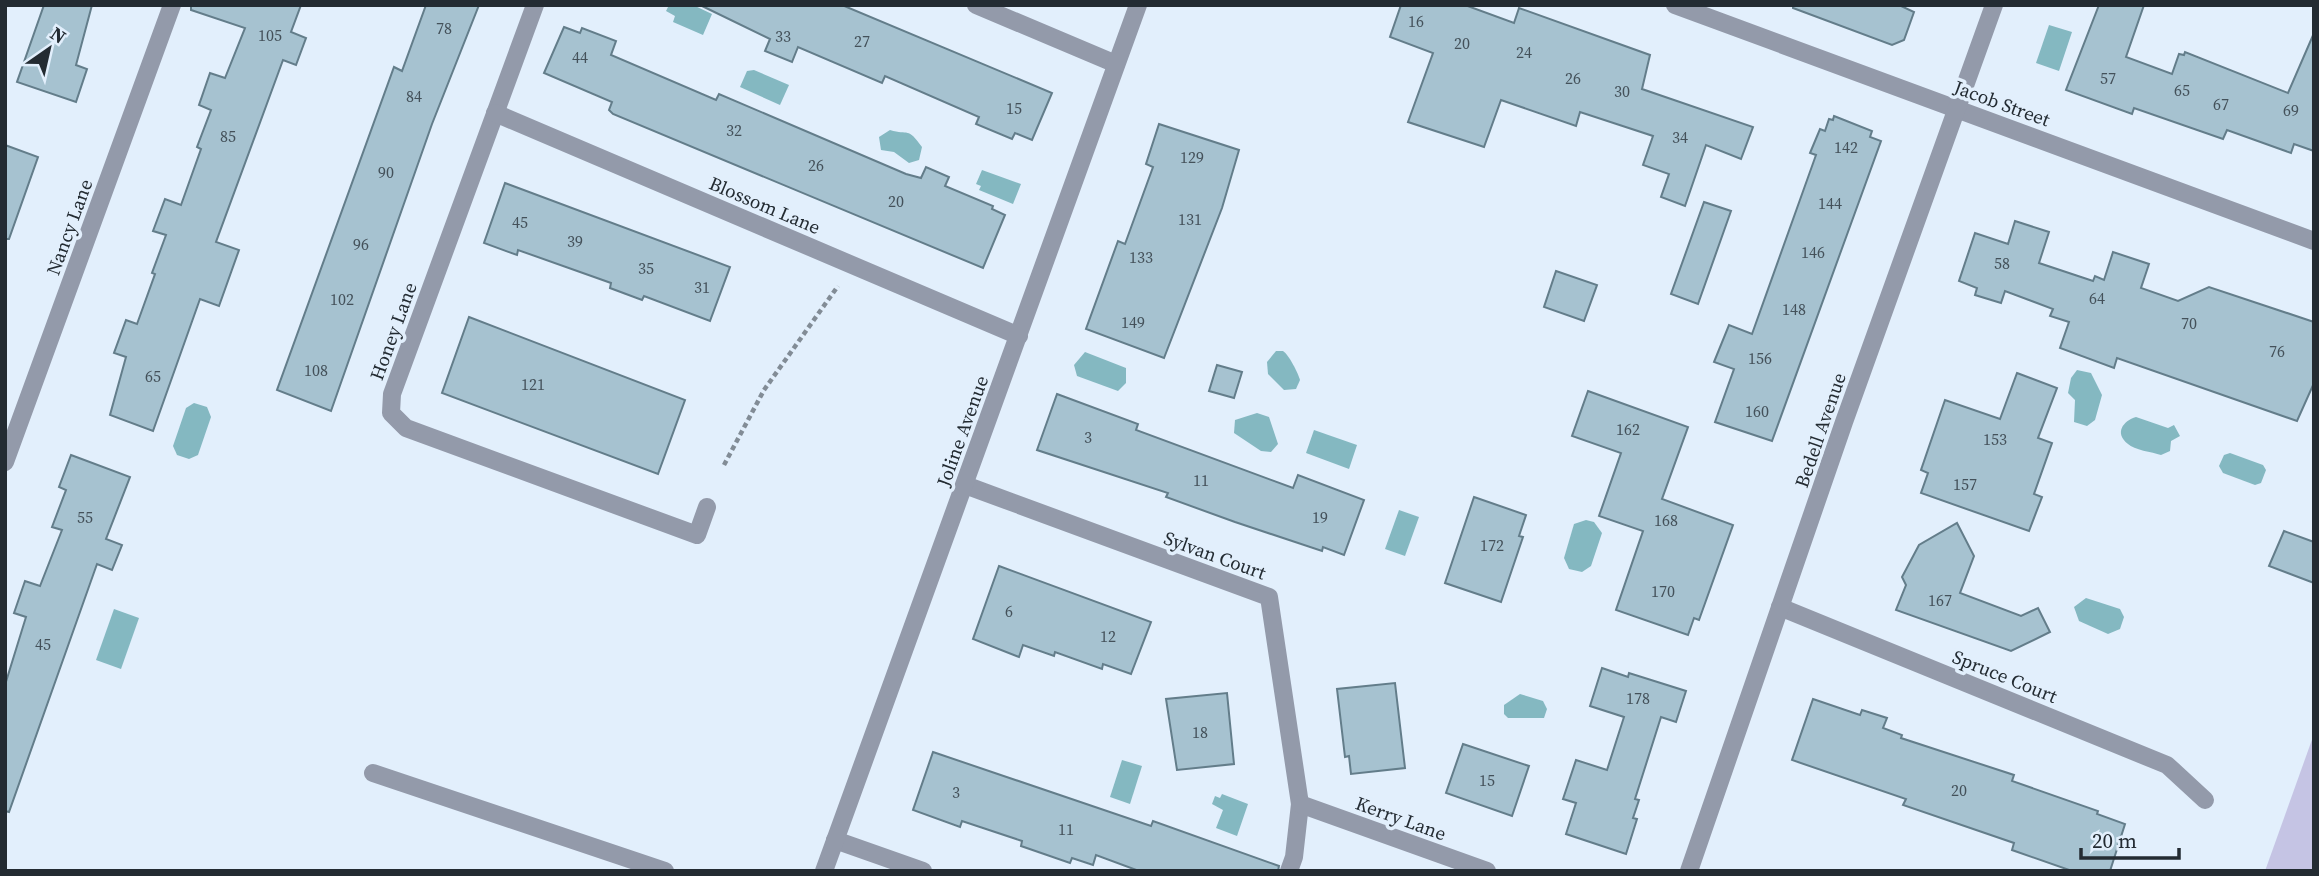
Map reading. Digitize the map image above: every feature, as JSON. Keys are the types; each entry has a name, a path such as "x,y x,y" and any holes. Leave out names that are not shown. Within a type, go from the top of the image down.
{"street":[{"name":"Nancy Lane","path":"5,462 172,5"},
{"name":"Honey Lane","path":"535,5 392,394 391,414 406,428 696,535 707,507"},
{"path":"976,5 1116,64"},
{"name":"Joline Avenue","path":"824,871 1138,5"},
{"name":"Jacob Street","path":"1675,5 2314,240"},
{"name":"Bedell Avenue","path":"1689,871 1994,5"},
{"name":"Blossom Lane","path":"495,113 1019,336"},
{"name":"Sylvan Court","path":"965,485 1269,597 1300,804 1289,871"},
{"name":"Spruce Court","path":"1780,607 2167,765 2205,800"},
{"path":"373,773 665,871"},
{"name":"Kerry Lane","path":"1300,804 1487,871"},
{"path":"835,840 923,871"}],"path":[{"path":"724,465 764,390 840,283"}],"shaded area":[{"path":"669,5 693,5 712,14 703,35 673,22 675,16 666,11"},
{"path":"2049,25 2072,32 2059,71 2036,63"},
{"path":"754,70 789,85 780,105 740,87 747,71"},
{"path":"890,130 913,136 922,147 919,160 909,163 894,152 881,150 879,137"},
{"path":"982,170 1021,184 1013,204 979,190 981,186 976,184"},
{"path":"1276,351 1283,351 1293,364 1300,380 1296,389 1284,390 1268,374 1267,362"},
{"path":"1085,352 1126,368 1126,383 1118,391 1077,376 1074,365"},
{"path":"2077,370 2091,373 2102,395 2095,420 2087,426 2074,422 2075,400 2068,393 2071,378"},
{"path":"194,403 207,407 211,417 198,455 189,459 177,455 173,446 186,408"},
{"path":"1257,413 1269,417 1278,444 1271,452 1261,451 1234,433 1235,420"},
{"path":"2136,417 2168,428 2174,425 2180,436 2171,441 2170,451 2161,455 2134,448 2124,440 2121,432 2124,424"},
{"path":"1314,430 1357,445 1349,469 1306,453"},
{"path":"2230,453 2263,465 2266,470 2261,483 2255,485 2223,473 2219,466 2224,455"},
{"path":"1399,510 1419,517 1405,556 1385,549"},
{"path":"1586,520 1594,522 1602,533 1591,566 1582,572 1569,569 1564,558 1574,524"},
{"path":"2086,598 2120,609 2124,617 2120,629 2108,634 2079,621 2074,607"},
{"path":"114,609 139,618 121,669 96,660"},
{"path":"1520,694 1543,701 1547,709 1544,718 1508,718 1504,714 1504,705"},
{"path":"2314,734 2314,871 2265,871"},
{"path":"1122,760 1142,766 1130,804 1110,797"},
{"path":"1222,794 1248,804 1237,836 1216,828 1223,810 1212,804 1215,796 1220,798"}],"building":[{"path":"44,5 92,5 76,65 87,69 76,102 17,82"},
{"path":"191,5 301,5 291,32 306,38 296,65 283,60 216,242 239,250 219,306 200,299 153,431 110,415 126,357 114,353 126,320 137,324 155,274 152,273 166,235 153,231 165,199 181,205 201,149 197,147 211,110 199,105 210,73 225,78 245,28 191,10"},
{"path":"426,5 479,5 432,124 331,411 277,390 394,67 402,71"},
{"path":"700,5 842,5 1052,93 1032,140 1015,133 1012,139 976,124 979,117 885,76 882,83 798,47 792,62 765,51 770,39"},
{"path":"1401,5 1465,5 1514,23 1519,8 1650,55 1642,89 1753,127 1741,159 1706,145 1685,206 1661,197 1669,174 1643,165 1653,136 1580,112 1576,126 1501,100 1484,147 1408,122 1433,53 1390,37"},
{"path":"1793,5 1899,5 1914,12 1904,40 1892,45 1793,8"},
{"path":"2099,5 2144,5 2126,57 2172,74 2179,54 2184,55 2185,52 2288,93 2314,33 2314,151 2294,144 2291,153 2227,130 2223,139 2134,108 2132,114 2066,90"},
{"path":"564,27 580,33 582,28 616,41 611,55 716,100 719,94 906,174 921,178 926,167 949,177 945,186 993,206 992,209 1005,215 983,268 613,114 609,110 612,102 544,73"},
{"path":"1834,116 1872,131 1870,137 1881,141 1772,441 1715,422 1734,369 1714,362 1729,325 1752,334 1816,155 1810,153 1820,129 1825,131 1829,119 1833,120"},
{"path":"1159,124 1239,150 1222,208 1164,358 1086,329 1118,241 1125,244 1153,167 1146,164"},
{"path":"5,145 38,157 9,239 5,239"},
{"path":"505,183 730,267 710,321 644,296 642,300 610,288 611,283 518,250 517,255 484,243"},
{"path":"1704,202 1731,211 1698,304 1671,294"},
{"path":"2015,221 2049,232 2039,263 2093,281 2095,276 2104,280 2113,252 2149,264 2141,288 2178,301 2209,287 2314,322 2314,383 2297,421 2117,358 2114,368 2060,348 2069,322 2050,316 2053,309 2005,291 2001,303 1975,295 1977,288 1959,281 1975,233 2008,244"},
{"path":"1556,271 1597,285 1584,321 1544,307"},
{"path":"469,317 685,400 658,474 442,393"},
{"path":"1217,365 1242,372 1234,398 1209,391"},
{"path":"2017,373 2057,388 2038,438 2052,443 2034,494 2042,497 2029,531 1921,493 1928,473 1921,470 1945,400 2000,419"},
{"path":"1588,391 1688,427 1662,499 1733,525 1699,620 1694,618 1688,635 1616,610 1643,531 1599,516 1621,453 1572,436"},
{"path":"1057,394 1138,424 1136,430 1293,488 1298,475 1364,500 1344,555 1323,547 1322,551 1235,522 1166,497 1168,493 1037,450"},
{"path":"71,455 130,477 106,539 122,545 112,570 97,564 9,812 5,811 5,685 26,617 14,613 25,581 40,586 62,530 52,527 66,490 59,487"},
{"path":"1474,497 1526,515 1519,536 1523,537 1501,602 1445,583"},
{"path":"1957,523 1974,556 1960,593 2021,616 2038,608 2050,632 2011,651 1896,610 1906,585 1902,577 1919,545"},
{"path":"2284,531 2314,542 2314,583 2269,566"},
{"path":"999,566 1151,622 1131,674 1103,664 1102,669 1055,652 1054,656 1023,645 1019,657 973,639"},
{"path":"1602,668 1628,677 1629,673 1686,691 1676,722 1661,717 1635,799 1639,800 1633,818 1637,819 1626,854 1566,834 1576,803 1563,799 1576,760 1607,770 1624,717 1590,706"},
{"path":"1395,683 1405,768 1351,774 1349,756 1345,757 1337,689"},
{"path":"1227,693 1234,764 1177,770 1166,699"},
{"path":"1813,699 1860,715 1862,710 1887,718 1883,728 1902,735 1901,738 2014,775 2012,781 2098,811 2097,814 2125,824 2110,871 2072,871 2012,850 2014,843 1903,805 1906,799 1792,760"},
{"path":"1463,744 1529,766 1512,816 1446,793"},
{"path":"933,752 1151,826 1153,821 1279,866 1278,871 1139,871 1096,855 1093,865 1072,858 1070,863 1021,846 1022,841 962,821 960,827 913,810"}]}
